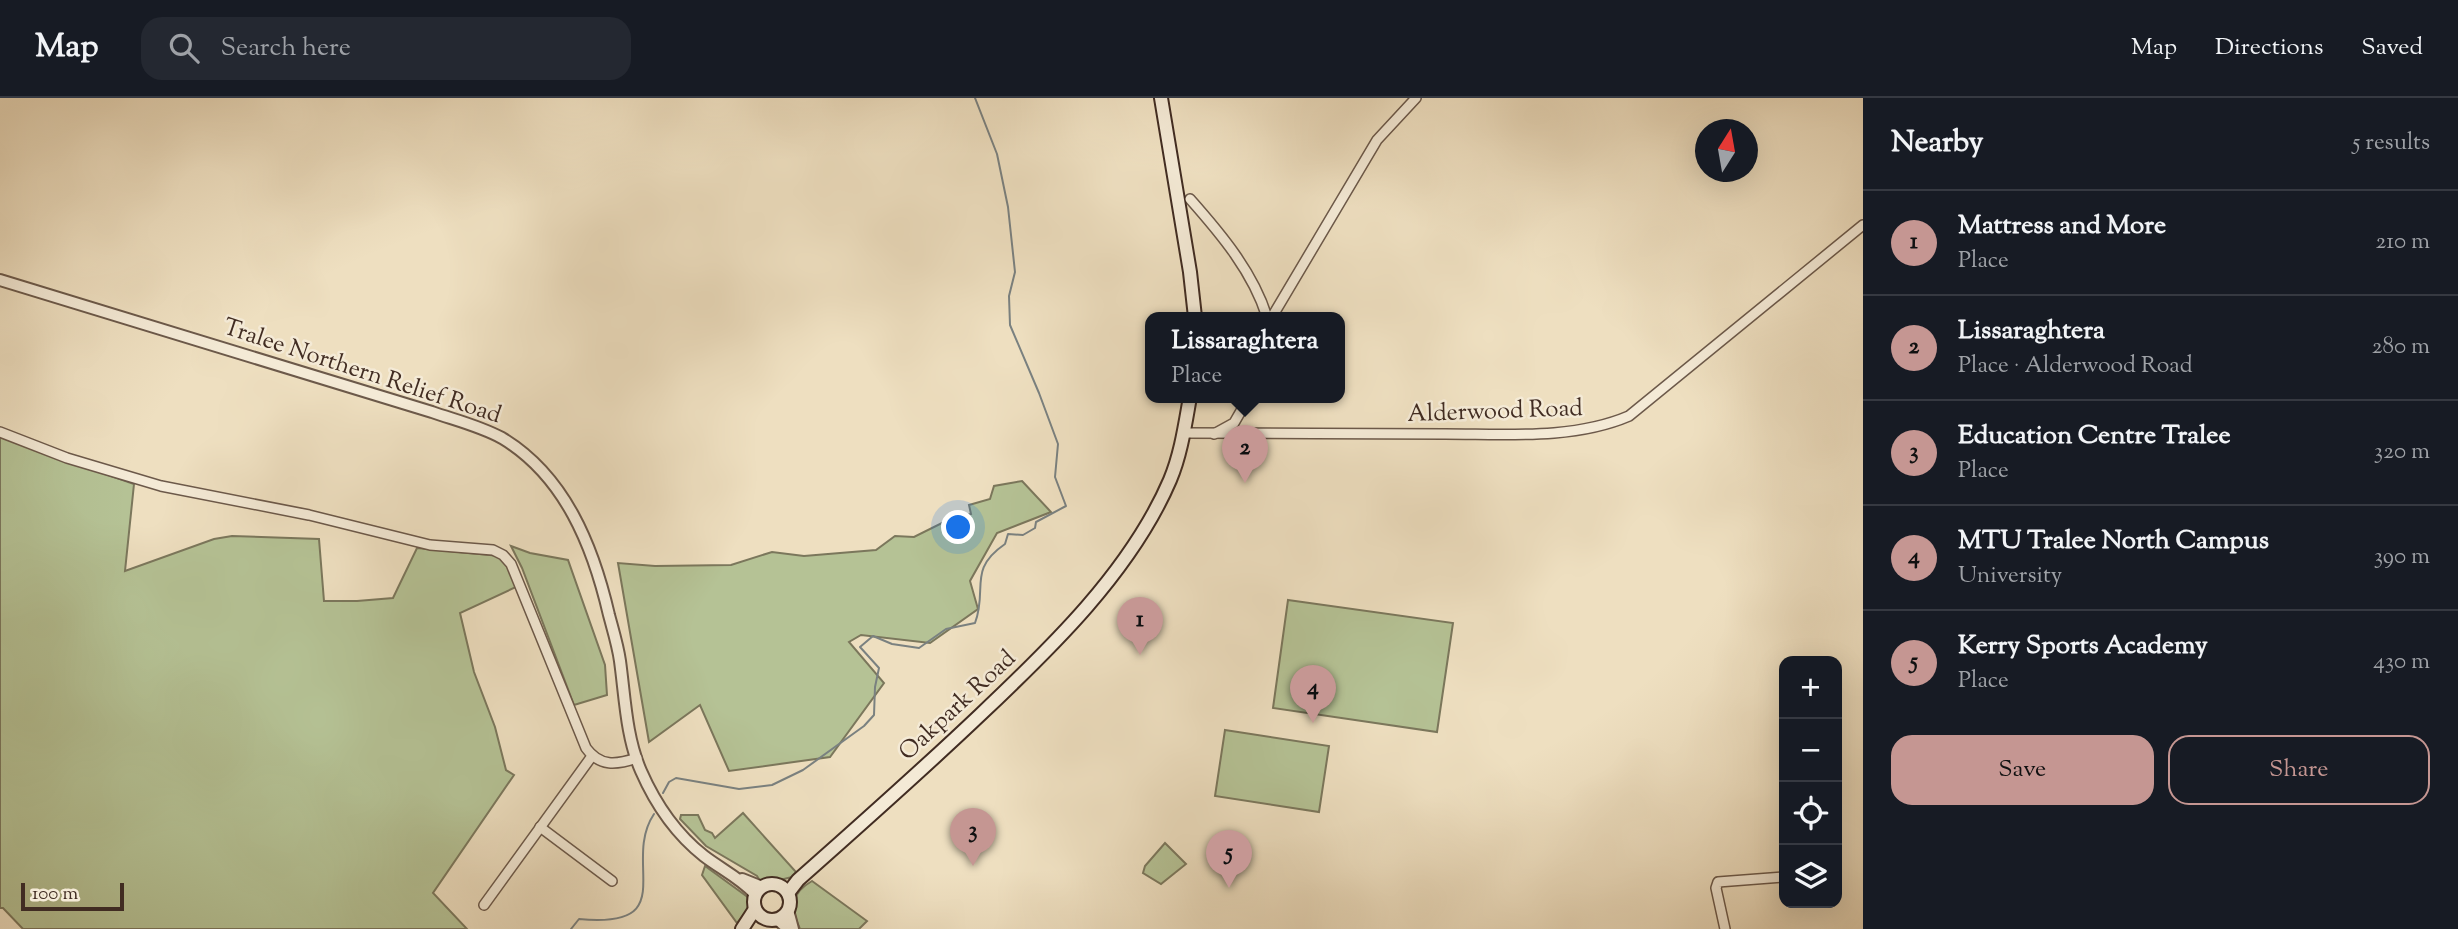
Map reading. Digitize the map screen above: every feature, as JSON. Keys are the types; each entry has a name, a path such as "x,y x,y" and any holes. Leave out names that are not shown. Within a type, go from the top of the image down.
{"main road":[{"path":"1161,98 1194,312"},
{"name":"Oakpark Road","path":"784,889 798,880 904,786 1028,669 1099,591 1132,548 1169,482 1184,433 1189,403"},
{"path":"743,929 759,914 759,890 769,884 784,889 790,901 788,910 777,919 759,914"}],"street":[{"path":"1273,312 1377,140 1416,98"},
{"path":"1190,200 1223,236 1267,312"},
{"name":"Alderwood Road","path":"1184,433 1520,434 1595,428 1615,422 1629,416 1863,225"},
{"name":"Tralee Northern Relief Road","path":"0,280 486,430 530,458 556,485 590,549 602,585 620,659 626,711 637,758 649,787 676,829 703,856 759,890"},
{"path":"1212,435 1234,423 1246,403"},
{"path":"0,432 67,458 161,486 309,515 430,545 493,550 503,555 511,564 586,748 592,755 610,764 637,758"},
{"path":"484,905 592,755"},
{"path":"540,827 612,881"},
{"path":"1725,929 1716,888 1718,882 1779,877"},
{"path":"788,910 790,929"},
{"path":"777,919 790,929"}],"green space":[{"path":"0,437 134,484 125,571 214,539 232,536 319,539 324,601 357,601 393,598 417,548 500,556 509,566 516,587 460,613 474,672 495,727 506,770 514,775 433,893 467,929 23,929 0,908"},
{"path":"1022,481 1051,512 997,533 970,581 978,609 930,643 861,635 849,642 884,683 830,757 729,771 700,705 649,742 618,563 655,566 731,565 772,552 804,556 876,550 895,536 914,537 952,518 971,514 969,505 990,499 994,486"},
{"path":"511,546 530,553 568,560 605,665 607,695 574,705 522,568"},
{"path":"1288,600 1453,623 1437,732 1273,708"},
{"path":"1225,730 1329,746 1319,812 1215,796"},
{"path":"743,813 796,872 792,877 760,881 757,876 706,846 680,819 681,815 698,815 705,830 715,838"},
{"path":"1165,843 1186,864 1161,884 1143,873 1145,866"},
{"path":"705,866 749,898 748,909 737,923 702,875"},
{"path":"812,881 867,921 859,929 800,929 794,901 800,890"}],"waterway":[{"path":"663,793 669,782 676,778 739,789 772,785 803,770 864,726 874,715 879,668 860,647 873,636 892,644 919,648 946,629 975,623 982,571 993,553 1005,544 1008,534 1023,535 1035,528 1036,522 1066,506 1055,477 1058,444 1010,325 1009,296 1015,272 1008,207 997,154 975,98"},
{"path":"571,929 579,919 611,919 630,914 640,903 643,889 643,852 646,833 654,814"}],"place":[{"name":"Lissaraghtera","path":"1245,483"},
{"name":"Mattress and More","path":"1140,655"},
{"name":"MTU Tralee North Campus","path":"1313,723"},
{"name":"Education Centre Tralee","path":"973,866"},
{"name":"Kerry Sports Academy","path":"1229,888"}]}
